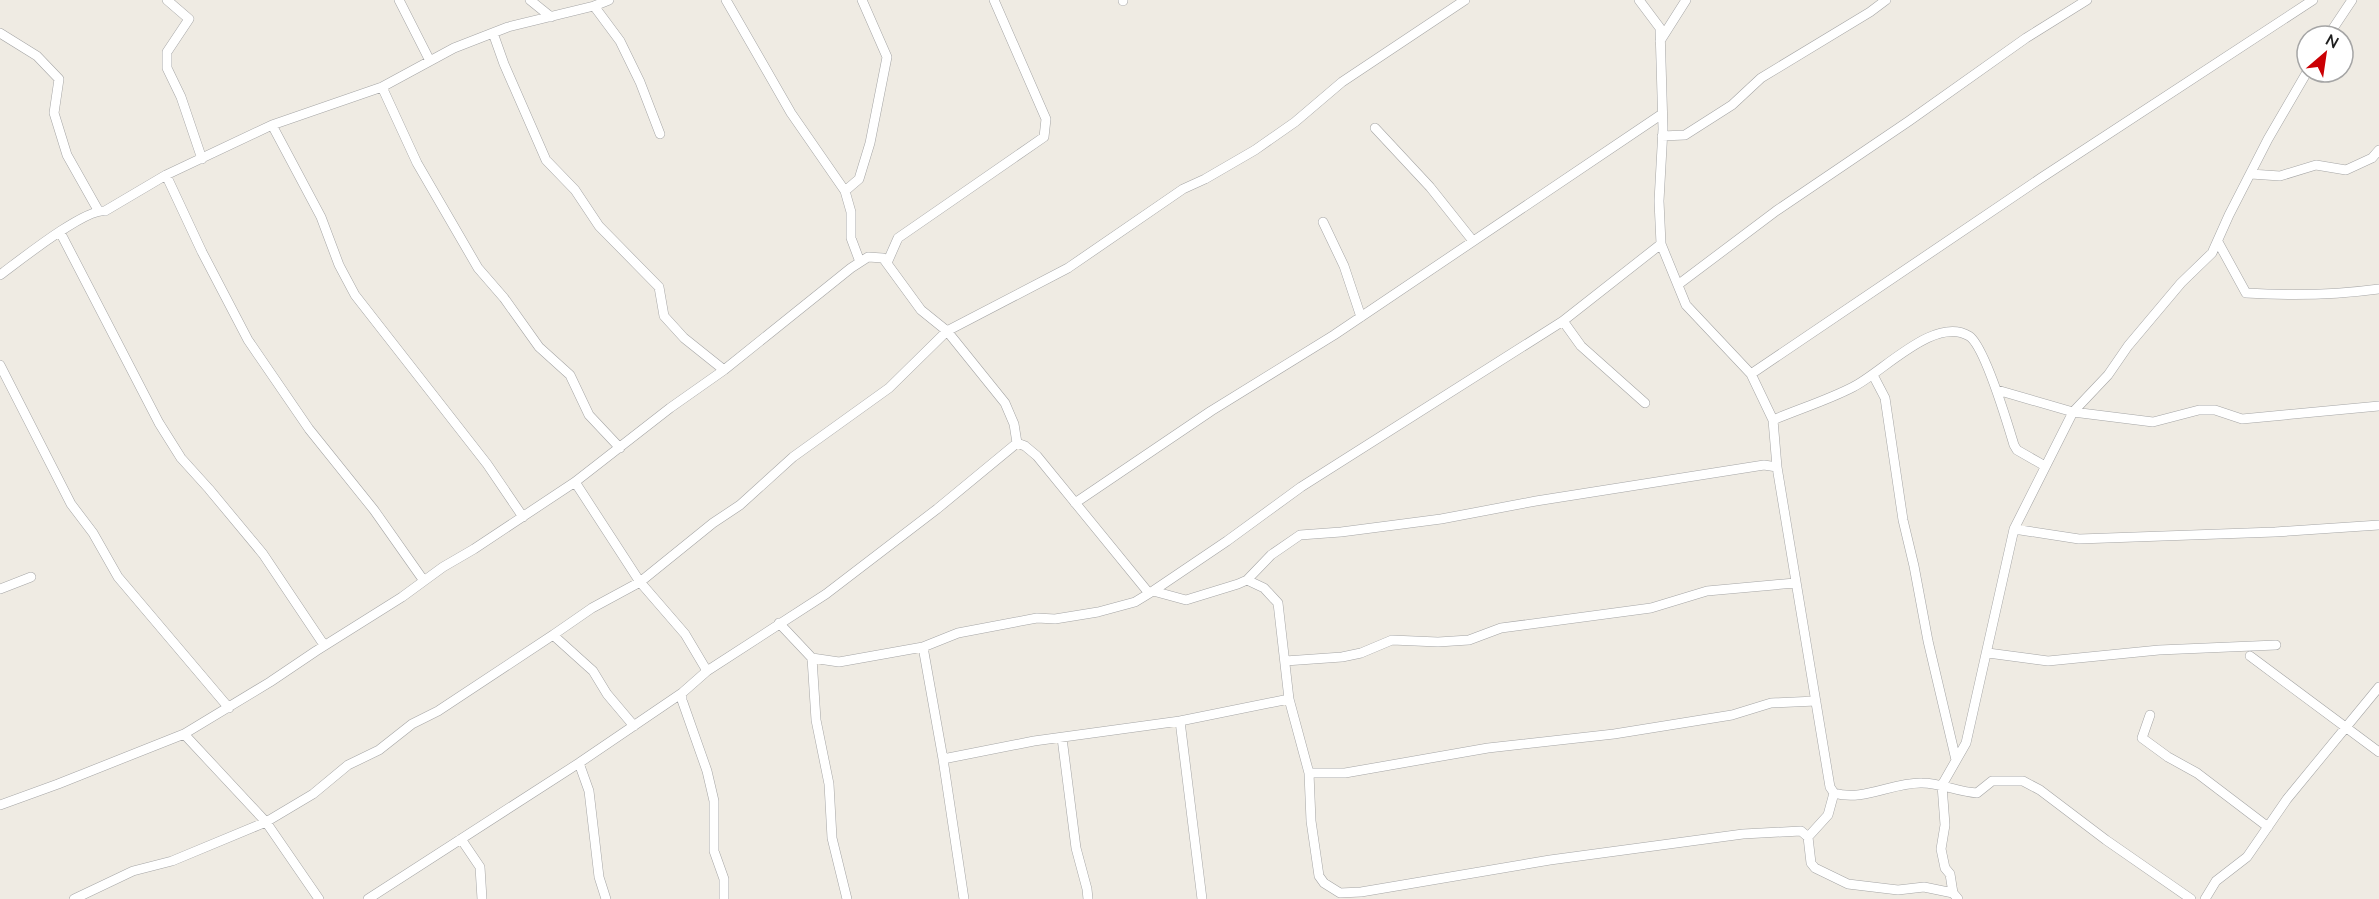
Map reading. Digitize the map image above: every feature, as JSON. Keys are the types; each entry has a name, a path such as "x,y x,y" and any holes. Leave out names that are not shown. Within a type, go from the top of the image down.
{"street":[{"path":"167,0 189,19 167,52 167,68 181,98 202,159"},
{"path":"399,0 430,61"},
{"path":"530,0 550,17"},
{"path":"1,273 60,232 98,210 105,211 166,175 272,126 382,87 454,48 508,27 594,6 609,0"},
{"path":"726,0 791,113 845,191 851,212 851,238 860,262"},
{"path":"845,191 859,179 870,143 887,57 862,0"},
{"path":"887,263 898,238 1044,137 1046,119 994,0"},
{"path":"74,899 133,872 172,861 266,822 313,794 348,765 379,750 412,724 438,711 592,608 640,582 712,523 740,505 793,457 889,388 947,331 1068,268 1183,189 1255,150 1295,122 1341,82 1464,0"},
{"path":"1639,0 1660,28 1662,136 1659,201 1662,244 1686,305 1751,374 1773,420 1777,467 1795,583 1830,787 1834,793 1828,815 1808,837"},
{"path":"1659,44 1686,0"},
{"path":"1662,136 1685,135 1732,105 1761,78 1886,0"},
{"path":"1679,284 1776,211 2026,38 2086,0"},
{"path":"1751,374 2041,178 2313,0"},
{"path":"2336,24 2352,0"},
{"path":"594,6 620,41 640,82 660,134"},
{"path":"0,33 37,56 59,80 54,113 67,155 98,210"},
{"path":"494,33 504,64 546,160 575,190 599,226 659,287 664,316 684,338 724,370"},
{"path":"1956,896 1950,874 1944,868 1941,849 1945,825 1942,785 1966,743 2014,530 2073,412 2108,375 2128,345 2181,283 2212,253 2268,139 2300,84"},
{"path":"382,87 417,163 477,268 504,298 539,347 570,375 589,415 620,448"},
{"path":"1075,503 1211,411 1361,316 1662,114"},
{"path":"272,126 321,217 339,265 355,295 487,464 523,516"},
{"path":"1375,128 1430,187 1473,241"},
{"path":"2251,174 2280,176 2316,165 2346,170 2372,158 2379,150"},
{"path":"166,175 202,252 248,340 309,429 374,510 424,581"},
{"path":"1323,222 1344,266 1361,316"},
{"path":"60,232 159,423 181,458 263,554 324,645"},
{"path":"2218,242 2246,293 2292,295 2379,290"},
{"path":"779,623 812,658 839,662 923,647 958,633 1037,618 1056,619 1098,612 1135,602 1311,481 1563,321 1662,244"},
{"path":"0,805 184,734 229,708 575,482 669,408 724,370 821,290 868,257 877,256 887,263 921,310 947,331 1005,403 1014,424 1017,443"},
{"path":"1563,321 1581,346 1645,404"},
{"path":"1773,420 1853,387 1922,340 1948,330 1971,336 1979,348 1997,390 2014,445 2017,450 2045,466"},
{"path":"0,365 71,504 93,533 118,577 229,708"},
{"path":"1873,375 1885,398 1903,520 1956,760"},
{"path":"1997,390 2073,412 2153,422 2199,410 2215,410 2242,419 2379,406"},
{"path":"1017,443 1025,446 1037,456 1150,592 1186,600 1248,580 1271,555 1300,535 1442,519 1536,501 1734,469 1764,465 1777,467"},
{"path":"368,899 579,763 682,693 707,670 826,594 937,509 1017,443"},
{"path":"575,482 640,582 685,634 707,670"},
{"path":"2014,530 2079,538 2275,532 2379,525"},
{"path":"0,589 31,577"},
{"path":"1248,580 1264,588 1278,603 1289,699 1309,773 1311,821 1319,876 1324,883 1340,893 1361,892 1550,860 1743,834 1802,831 1808,837 1811,863 1815,868 1848,884 1898,890 1924,886 1956,896"},
{"path":"1285,661 1342,657 1392,640 1438,642 1469,640 1501,628 1651,608 1707,591 1795,583"},
{"path":"553,635 593,671 607,694 634,726"},
{"path":"1988,652 2048,661 2159,650 2276,645"},
{"path":"923,647 964,899"},
{"path":"2250,656 2379,752"},
{"path":"812,658 816,720 829,784 832,838 847,899"},
{"path":"2205,899 2216,881 2247,857 2287,798 2379,687"},
{"path":"682,693 707,771 714,801 714,851 724,879 724,899"},
{"path":"943,759 1062,738 1180,721 1289,699"},
{"path":"1309,773 1345,773 1488,748 1614,734 1732,715 1771,704 1816,701"},
{"path":"2150,716 2142,738 2197,773 2268,827"},
{"path":"1180,721 1202,899"},
{"path":"184,734 266,822 319,899"},
{"path":"1062,738 1074,839 1088,899"},
{"path":"579,763 589,791 599,877 606,899"},
{"path":"1834,793 1853,795 1920,783 1942,785 1963,792 1977,793 1992,781 2023,781 2040,790 2106,840 2191,899"},
{"path":"461,839 480,867 482,899"},
{"path":"1391,887 1391,899"}]}
